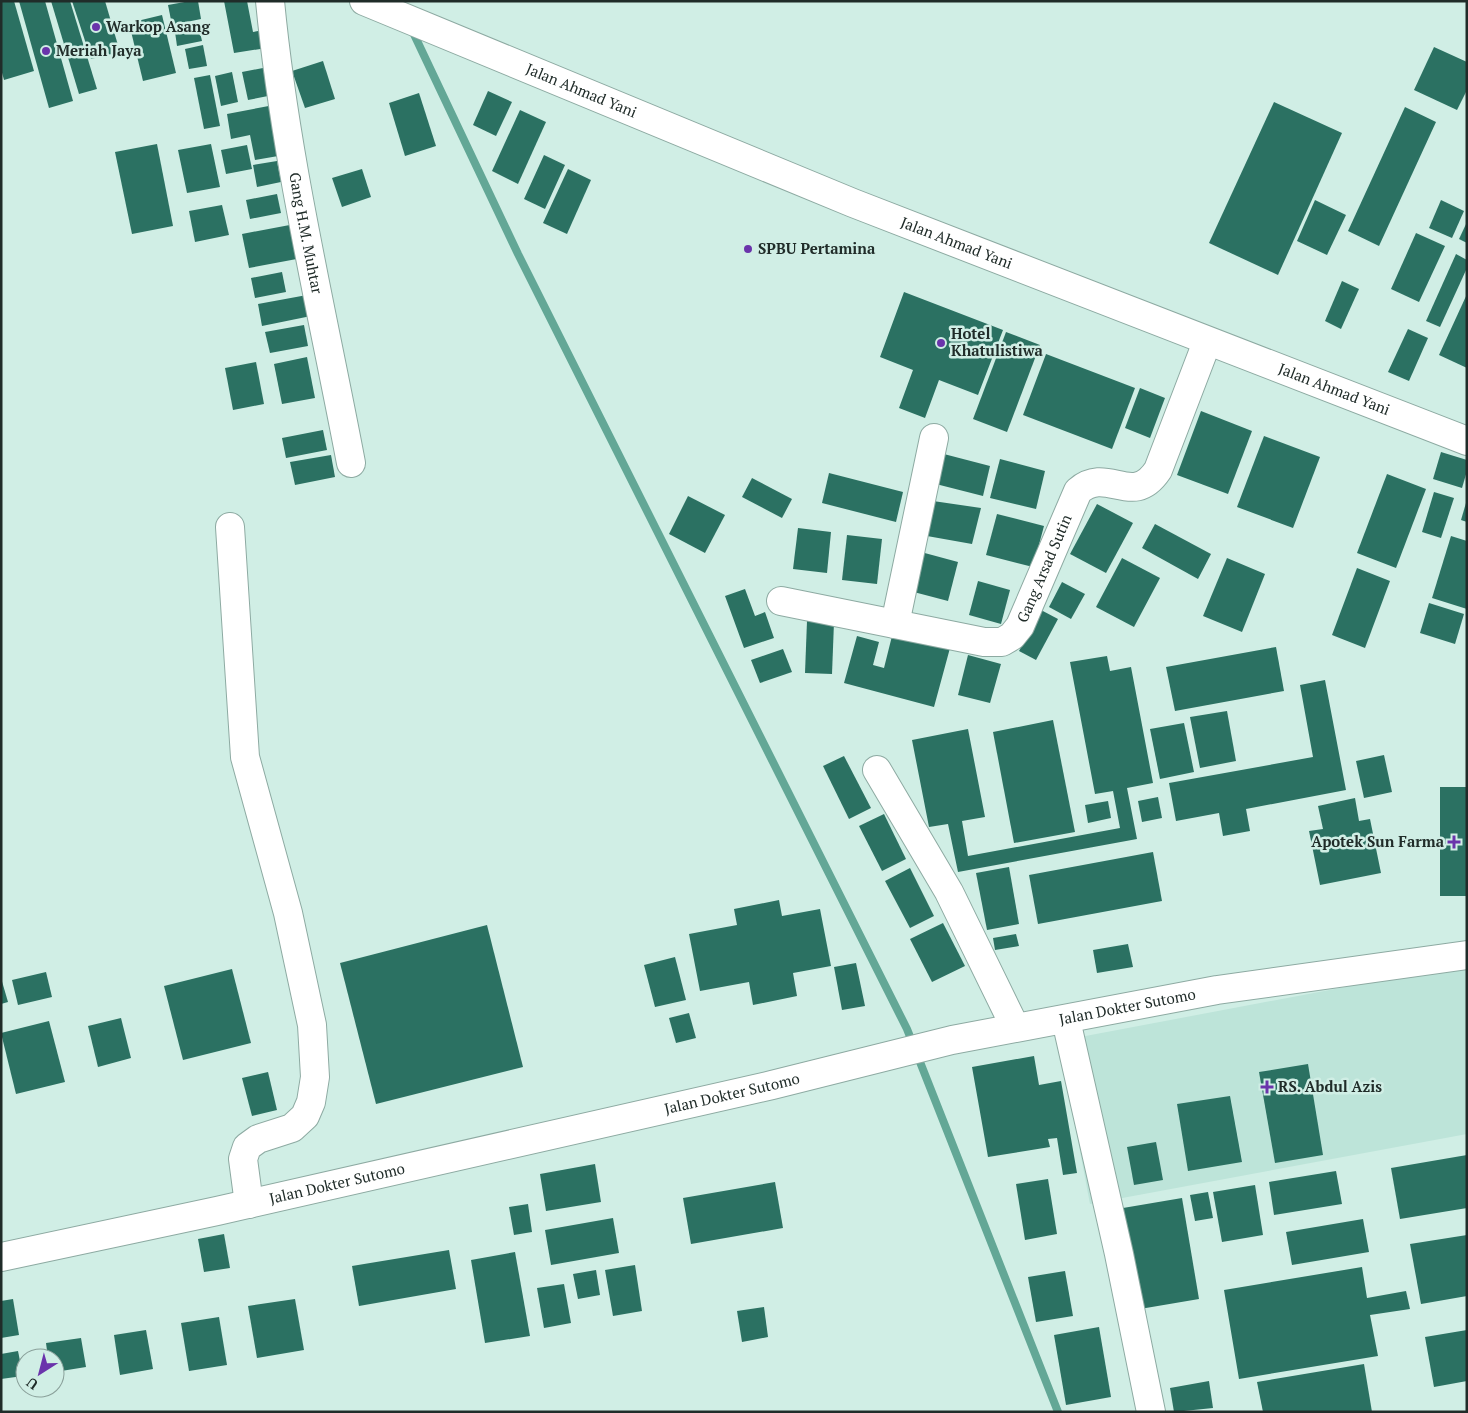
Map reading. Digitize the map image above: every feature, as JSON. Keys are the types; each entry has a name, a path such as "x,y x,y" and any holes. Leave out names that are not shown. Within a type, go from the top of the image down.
{"street":[{"name":"Gang H.M. Muhtar","path":"270,1 275,54 308,248 352,463"},
{"name":"Jalan Ahmad Yani","path":"375,5 853,203 1207,342 1467,441"},
{"name":"Gang Arsad Sutin","path":"781,601 984,642 1002,642 1012,636 1034,598 1078,491 1085,485 1095,482 1135,488 1143,486 1155,474 1168,447 1207,342"},
{"path":"895,624 934,438"},
{"path":"230,527 245,757 288,913 312,1025 315,1077 311,1102 305,1116 292,1128 258,1139 247,1147 243,1159 249,1204"},
{"path":"877,770 949,892 1015,1027"},
{"name":"Jalan Dokter Sutomo","path":"1,1257 249,1204 952,1040 1015,1027 1066,1020 1217,990 1467,955"},
{"path":"1066,1020 1119,1254 1151,1412"}],"shaded area":[{"name":"RS. Abdul Azis","path":"1467,964 1467,1134 1090,1204 1059,1041"}],"building":[{"path":"1,1 14,1 34,71 4,80 1,69"},
{"name":"Meriah Jaya","path":"19,1 45,1 73,101 49,108"},
{"path":"51,1 70,1 97,89 79,94"},
{"name":"Warkop Asang","path":"72,1 105,1 120,52 91,59"},
{"path":"198,1 201,19 172,25 168,5"},
{"path":"224,1 247,1 253,32 269,29 273,47 234,53"},
{"path":"162,15 176,73 143,81 129,23"},
{"path":"199,28 202,41 177,46 175,32"},
{"path":"203,45 207,66 189,69 185,49"},
{"path":"1434,47 1467,62 1467,90 1457,110 1414,90"},
{"path":"323,61 335,99 305,108 292,71"},
{"path":"263,68 268,96 248,100 242,72"},
{"path":"232,72 238,102 221,106 215,76"},
{"path":"210,75 220,126 204,129 194,78"},
{"path":"488,91 512,102 496,136 473,125"},
{"path":"419,93 436,146 405,156 389,103"},
{"path":"1274,102 1342,133 1278,275 1209,243"},
{"path":"274,105 284,155 255,160 250,135 231,139 227,114"},
{"path":"1405,107 1436,122 1379,246 1348,231"},
{"path":"520,110 546,122 518,184 492,171"},
{"path":"157,144 173,226 132,234 115,152"},
{"path":"211,144 220,187 187,193 178,150"},
{"path":"247,145 252,169 226,174 221,150"},
{"path":"544,155 565,165 545,209 524,199"},
{"path":"277,161 281,182 257,187 253,165"},
{"path":"362,169 371,197 342,207 332,178"},
{"path":"568,169 591,180 567,234 543,223"},
{"path":"277,194 281,213 250,219 246,200"},
{"path":"1315,200 1346,215 1327,255 1297,241"},
{"path":"1441,200 1464,211 1452,238 1429,228"},
{"path":"222,205 229,235 195,242 189,211"},
{"path":"1467,222 1467,243 1459,239"},
{"path":"295,224 302,258 249,268 242,234"},
{"path":"1416,233 1445,246 1419,302 1391,289"},
{"path":"1456,254 1467,260 1467,268 1440,327 1426,321"},
{"path":"282,272 286,292 255,298 251,278"},
{"path":"1342,281 1359,289 1341,329 1325,321"},
{"name":"Hotel Khatulistiwa","path":"904,292 1003,330 978,395 939,380 925,418 899,408 913,370 880,357"},
{"path":"1467,294 1467,368 1439,355"},
{"path":"307,295 311,316 262,326 258,304"},
{"path":"304,325 308,346 270,353 265,332"},
{"path":"1408,329 1428,338 1409,381 1388,372"},
{"path":"1006,332 1040,345 1007,432 973,419"},
{"path":"1046,354 1135,388 1112,449 1023,415"},
{"path":"307,357 315,398 282,404 274,364"},
{"path":"256,362 264,404 233,410 225,368"},
{"path":"1140,388 1165,398 1150,438 1125,428"},
{"path":"1201,411 1252,431 1228,494 1177,475"},
{"path":"323,430 327,450 286,458 282,438"},
{"path":"1264,436 1320,457 1293,528 1237,507"},
{"path":"1441,452 1467,460 1467,471 1462,488 1433,479"},
{"path":"940,453 990,466 983,496 932,483"},
{"path":"331,455 335,477 295,485 290,462"},
{"path":"1000,459 1045,471 1036,509 990,498"},
{"path":"829,473 903,492 896,522 822,503"},
{"path":"1387,474 1426,489 1396,568 1357,553"},
{"path":"752,478 792,499 782,518 742,497"},
{"path":"1434,492 1454,498 1441,538 1422,532"},
{"path":"688,496 725,515 705,553 669,534"},
{"path":"933,501 981,508 972,544 927,536"},
{"path":"1467,503 1467,522 1461,520"},
{"path":"1097,504 1133,523 1106,573 1070,554"},
{"path":"997,514 1044,526 1033,567 986,555"},
{"path":"1155,524 1211,554 1198,579 1142,548"},
{"path":"798,528 831,532 827,573 793,569"},
{"path":"847,535 882,539 877,584 842,580"},
{"path":"1451,536 1467,541 1467,609 1432,598"},
{"path":"921,552 958,562 948,601 910,591"},
{"path":"1122,558 1160,578 1134,627 1096,607"},
{"path":"1227,558 1265,574 1242,632 1203,616"},
{"path":"1357,568 1390,581 1365,648 1332,635"},
{"path":"978,581 1010,590 1001,624 969,615"},
{"path":"1062,582 1085,594 1071,619 1049,607"},
{"path":"745,589 755,616 765,612 774,638 744,648 725,596"},
{"path":"1429,603 1464,614 1455,644 1420,633"},
{"path":"1041,610 1058,619 1036,660 1019,651"},
{"path":"807,621 834,622 832,674 805,673"},
{"path":"893,632 950,648 934,707 844,683 857,636 879,642 873,665 884,668"},
{"path":"1276,647 1284,691 1175,711 1166,667"},
{"path":"783,649 792,672 760,683 751,660"},
{"path":"968,655 1001,664 990,703 958,695"},
{"path":"1107,656 1110,671 1131,667 1153,783 1127,788 1137,839 958,872 948,824 929,827 912,740 968,729 985,817 962,821 968,856 1120,828 1113,791 1095,794 1070,662"},
{"path":"1325,680 1346,790 1246,809 1250,831 1223,836 1219,813 1176,821 1169,783 1313,757 1300,685"},
{"path":"1227,711 1236,761 1200,768 1190,717"},
{"path":"1053,720 1075,832 1014,843 993,732"},
{"path":"1184,723 1194,772 1160,779 1150,729"},
{"path":"1384,755 1392,792 1364,798 1356,761"},
{"path":"844,756 871,808 849,819 823,766"},
{"name":"Apotek Sun Farma","path":"1440,787 1467,787 1467,896 1440,896"},
{"path":"1158,797 1162,818 1142,822 1138,801"},
{"path":"1355,798 1359,821 1370,819 1381,873 1320,885 1309,831 1323,829 1318,806"},
{"path":"1108,801 1111,818 1088,823 1085,805"},
{"path":"884,814 906,859 882,871 859,826"},
{"path":"1153,852 1162,901 1038,924 1029,875"},
{"path":"1009,867 1019,924 987,930 976,873"},
{"path":"910,868 934,916 910,928 885,881"},
{"path":"779,900 782,916 820,909 831,966 793,973 797,996 753,1005 749,982 700,991 689,934 737,925 734,909"},
{"path":"943,923 965,966 932,982 910,939"},
{"path":"487,925 523,1067 376,1104 340,963"},
{"path":"1016,934 1019,946 995,950 993,938"},
{"path":"1128,944 1133,967 1097,973 1093,950"},
{"path":"675,957 686,1000 655,1007 644,965"},
{"path":"856,963 865,1006 842,1010 834,967"},
{"path":"232,969 251,1043 183,1060 164,986"},
{"path":"46,972 52,997 18,1005 12,980"},
{"path":"1,978 8,1002 1,1004"},
{"path":"689,1013 696,1038 676,1043 669,1018"},
{"path":"121,1018 131,1058 98,1067 88,1026"},
{"path":"49,1021 65,1082 16,1094 1,1033"},
{"path":"1034,1056 1039,1085 1061,1081 1077,1173 1063,1175 1057,1138 1048,1139 1050,1147 988,1157 972,1067"},
{"path":"1308,1064 1323,1155 1275,1163 1259,1072"},
{"path":"268,1072 277,1110 252,1116 242,1078"},
{"path":"1230,1096 1242,1162 1188,1171 1177,1104"},
{"path":"1156,1142 1163,1180 1134,1185 1127,1147"},
{"path":"1467,1155 1467,1208 1400,1219 1391,1168"},
{"path":"595,1164 601,1202 546,1211 540,1174"},
{"path":"1336,1171 1342,1204 1274,1215 1269,1182"},
{"path":"1048,1179 1057,1234 1025,1240 1016,1184"},
{"path":"775,1182 783,1228 691,1244 683,1198"},
{"path":"1255,1185 1263,1235 1222,1242 1213,1192"},
{"path":"1208,1192 1213,1218 1195,1221 1190,1195"},
{"path":"1182,1198 1199,1299 1140,1309 1123,1208"},
{"path":"528,1204 532,1232 514,1235 509,1207"},
{"path":"613,1218 619,1253 551,1265 545,1230"},
{"path":"1363,1219 1369,1252 1292,1265 1286,1232"},
{"path":"224,1234 230,1268 204,1272 198,1239"},
{"path":"1467,1235 1467,1296 1421,1304 1410,1244"},
{"path":"449,1250 456,1289 359,1306 352,1266"},
{"path":"515,1252 530,1336 485,1343 471,1260"},
{"path":"635,1265 642,1311 613,1316 605,1270"},
{"path":"1362,1267 1367,1298 1406,1291 1410,1309 1370,1315 1378,1356 1239,1379 1224,1290"},
{"path":"596,1270 600,1295 578,1299 573,1274"},
{"path":"1065,1271 1073,1316 1036,1322 1028,1277"},
{"path":"564,1284 571,1323 544,1328 537,1288"},
{"path":"13,1299 19,1335 1,1338 1,1301"},
{"path":"295,1299 304,1350 257,1358 248,1306"},
{"path":"764,1307 768,1337 742,1342 737,1311"},
{"path":"219,1317 227,1365 189,1371 181,1323"},
{"path":"1099,1327 1111,1397 1066,1405 1054,1335"},
{"path":"146,1330 153,1369 120,1375 114,1335"},
{"path":"1467,1330 1467,1381 1434,1387 1425,1337"},
{"path":"81,1338 86,1367 65,1370 65,1348 47,1348 46,1343"},
{"path":"15,1352 15,1377 1,1379 1,1354"},
{"path":"1364,1364 1372,1412 1263,1412 1257,1382"},
{"path":"1209,1381 1213,1408 1174,1412 1170,1388"}],"waterway":[{"path":"411,28 518,254 907,1029 1058,1412"}],"place":[{"name":"Warkop Asang","path":"96,27"},
{"name":"Meriah Jaya","path":"46,51"},
{"name":"SPBU Pertamina","path":"748,249"},
{"name":"Hotel Khatulistiwa","path":"941,343"},
{"name":"Apotek Sun Farma","path":"1454,842"},
{"name":"RS. Abdul Azis","path":"1267,1087"}]}
